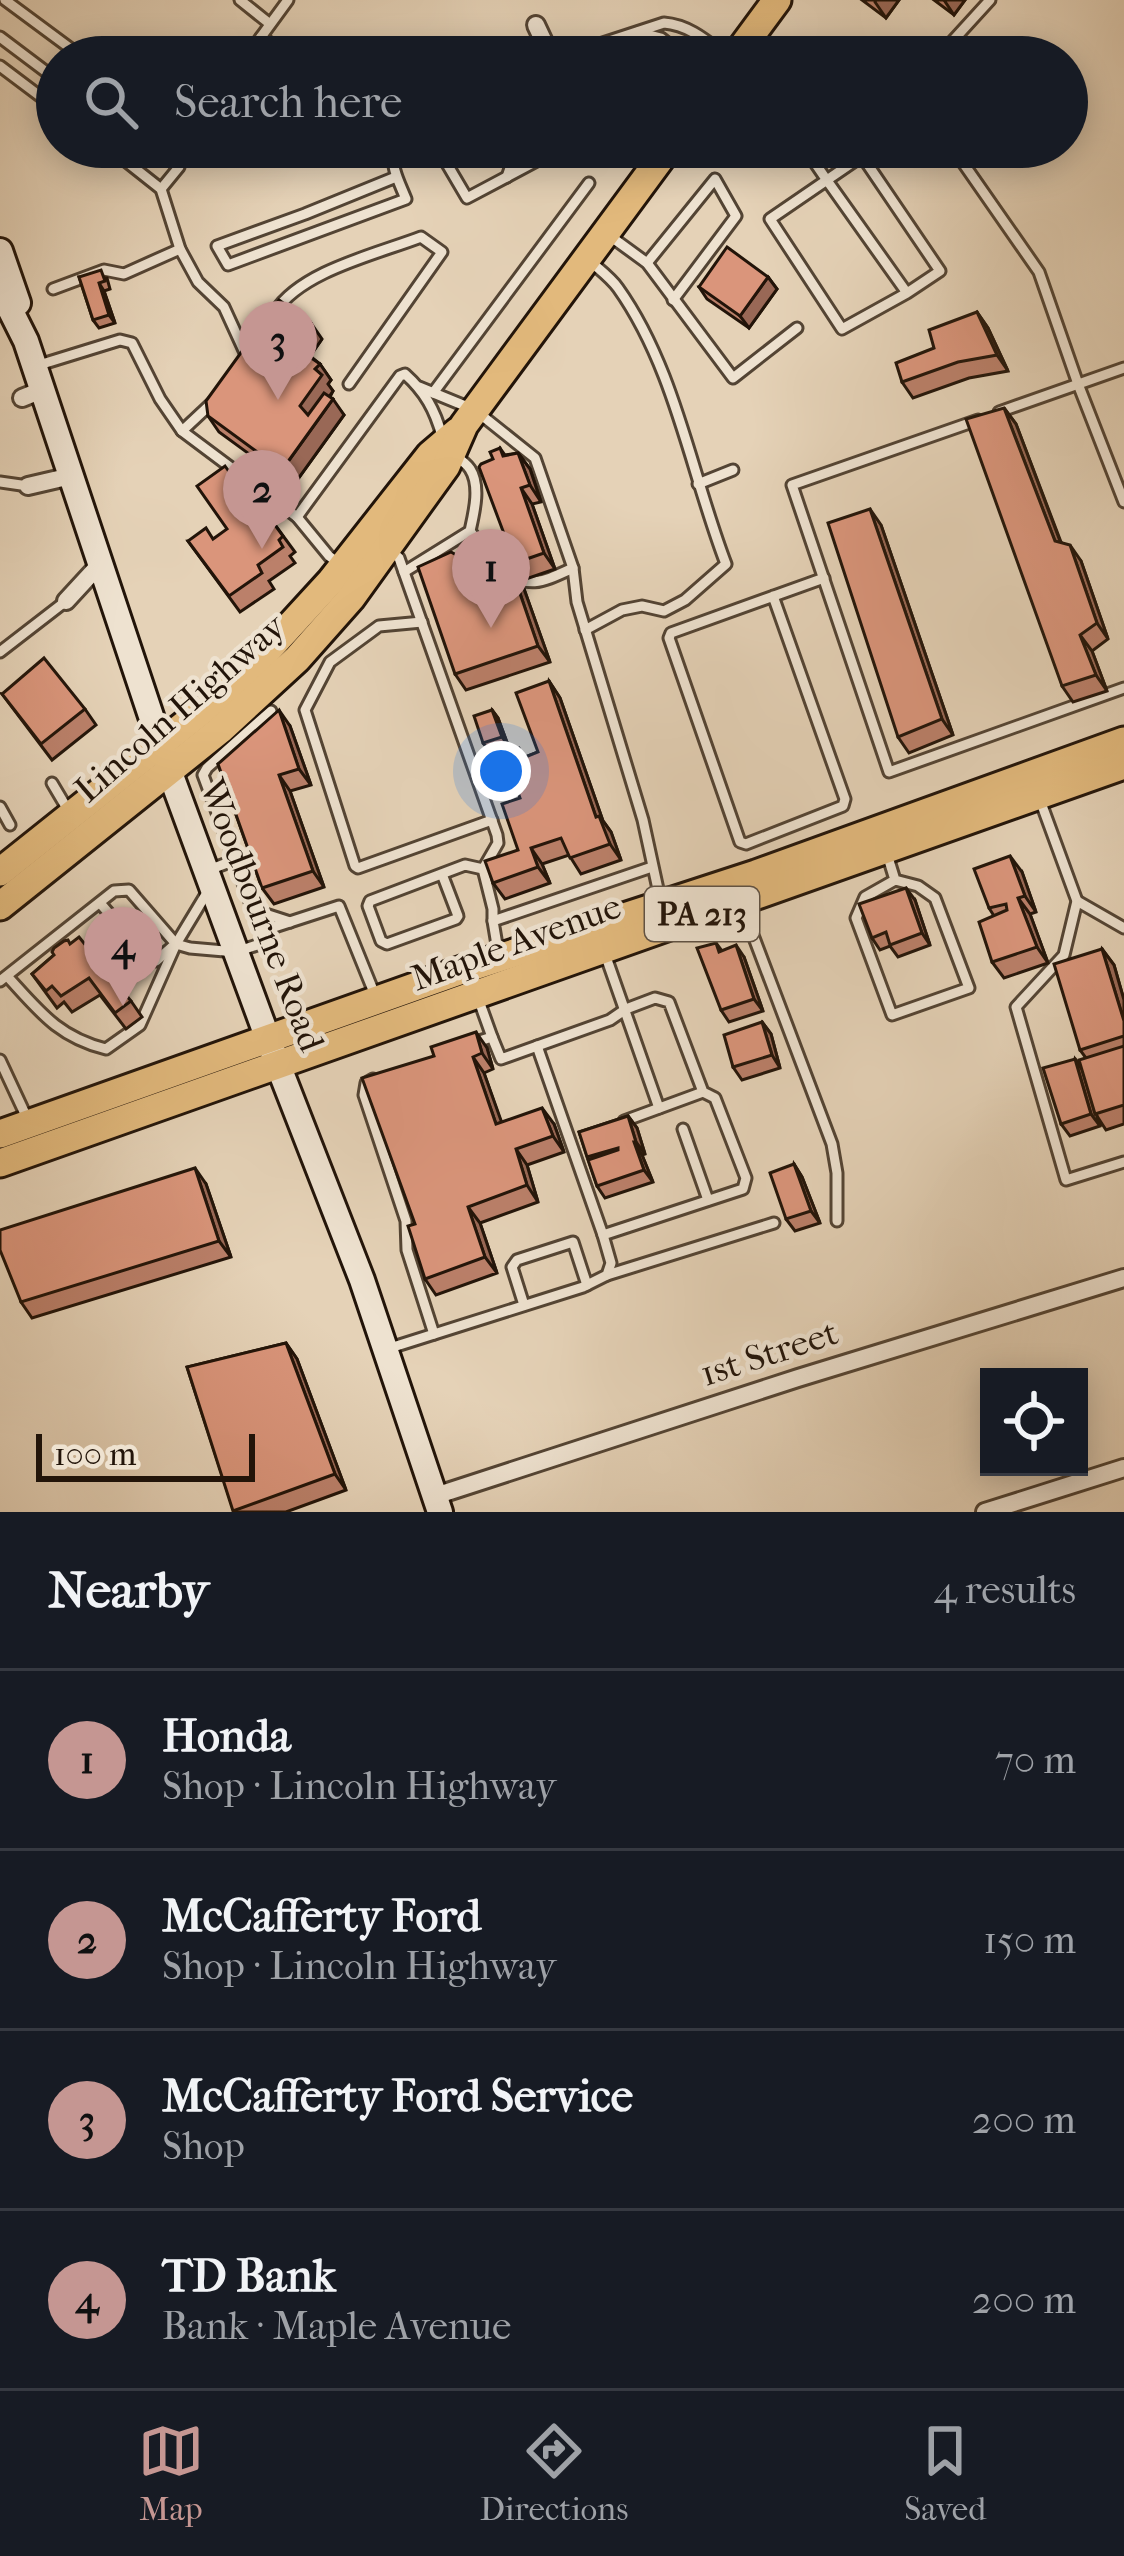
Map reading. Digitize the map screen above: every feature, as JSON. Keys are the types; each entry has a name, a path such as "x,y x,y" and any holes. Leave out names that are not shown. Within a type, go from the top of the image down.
{"main road":[{"path":"749,36 777,0"},
{"name":"Lincoln Highway","path":"0,906 165,757 307,610 430,455 459,432 654,168"},
{"name":"Woodbourne Road","path":"0,251 16,292 33,385 71,476 165,757 385,1349 437,1504"},
{"name":"Woodbourne Road","path":"0,289 26,341"},
{"name":"Lincoln Highway","path":"0,872 71,815 165,757 222,740 351,598 446,466 459,432"},
{"name":"Maple Avenue","path":"0,1163 273,1051 377,1000 775,868 1124,741"},
{"name":"Maple Avenue","path":"0,1134 477,994 1124,765"}],"street":[{"path":"536,25 541,36"},
{"path":"28,486 71,476"},
{"path":"66,601 100,563"},
{"name":"1st Street","path":"437,1504 838,1365 1124,1278"},
{"path":"985,1512 1124,1468"}],"lane":[{"path":"240,0 270,24"},
{"path":"262,36 288,0"},
{"path":"957,36 990,0"},
{"path":"13,2 56,36"},
{"path":"623,36 674,23 700,36"},
{"path":"632,32 656,36"},
{"path":"0,37 36,64"},
{"path":"0,66 36,93"},
{"path":"134,168 161,190 180,249 198,282 224,307 248,358"},
{"path":"161,190 178,168"},
{"path":"393,168 406,200 228,265 217,245 396,177"},
{"path":"449,168 467,198 524,168"},
{"path":"507,177 510,168"},
{"path":"821,168 907,293"},
{"path":"843,168 770,219 842,328 940,271 870,168"},
{"path":"967,168 1039,272 1078,384 1119,475 1124,502"},
{"path":"647,263 715,178 736,216 674,300"},
{"path":"433,393 589,183"},
{"path":"606,233 647,263 734,378 797,328"},
{"path":"272,318 284,298 323,274 421,237 442,252 349,384"},
{"path":"53,289 104,270 124,274 180,249"},
{"path":"585,631 622,610 642,606 664,610 685,600 726,564 663,374 616,285 587,258"},
{"path":"236,373 260,338"},
{"path":"33,385 120,340 132,343 182,431 297,517 343,567"},
{"path":"1124,368 793,485 889,772 1124,688"},
{"path":"297,517 404,374 459,432 535,458 573,568 577,602 643,820 662,905"},
{"path":"404,572 470,531 475,506 474,482 459,432 433,393 419,387"},
{"path":"182,431 223,388"},
{"path":"698,484 733,470"},
{"path":"0,482 28,486"},
{"path":"470,531 496,573 528,584 573,568"},
{"path":"388,548 399,558 492,820 498,843 483,869 499,957"},
{"path":"772,596 845,799 843,806 746,844 740,842 669,638 671,633 772,596 824,578"},
{"path":"0,652 66,601"},
{"path":"422,622 380,626 330,662 305,710 355,866 492,820"},
{"path":"235,860 209,878 176,944 140,1025 106,1048 82,1043 56,1029 3,979 114,891 129,890 176,944 190,949 236,952 266,942 235,860 202,775 222,740 271,711"},
{"path":"52,783 71,815"},
{"path":"1038,795 1076,901 1064,955 1016,1006 1066,1180 1124,1162"},
{"path":"0,806 10,825"},
{"path":"885,849 896,880"},
{"path":"442,874 456,919 387,944 381,941 370,901 442,874 465,866 483,869"},
{"path":"493,921 652,866"},
{"path":"896,880 935,898 969,988 892,1016 856,918 866,896 896,880"},
{"path":"740,901 832,1144 838,1221"},
{"path":"1076,901 1124,928"},
{"path":"100,903 148,959 156,961 176,944"},
{"path":"262,932 340,906 377,1000"},
{"path":"254,910 290,922"},
{"path":"347,924 371,914"},
{"path":"603,949 659,1108"},
{"path":"477,994 501,1058 610,1020 655,998 669,1001 703,1092 716,1098 746,1178 742,1189 603,1235"},
{"path":"453,1050 492,1036"},
{"path":"537,1046 603,1235 611,1263 607,1275"},
{"path":"0,1060 29,1123"},
{"path":"375,1078 365,1083 364,1095 406,1221 407,1250 434,1334"},
{"path":"615,1124 703,1092"},
{"path":"683,1130 708,1200"},
{"path":"570,1140 592,1132"},
{"path":"385,1349 774,1223"},
{"path":"524,1305 512,1268 517,1260 573,1242 587,1285"}],"building":[{"path":"727,247 768,277 740,316 699,287"},
{"path":"101,270 105,281 99,283 109,315 93,320 79,277"},
{"path":"279,300 311,323 290,352 320,364 315,369 322,375 300,406 308,415 324,393 333,399 282,470 208,416 206,401"},
{"path":"977,312 997,355 958,362 902,382 896,363 934,348 929,330"},
{"path":"1004,408 1055,541 1070,545 1097,623 1080,635 1096,675 1062,686 966,419"},
{"path":"500,448 503,456 518,453 530,485 521,488 544,553 515,563 479,467 493,459 490,452"},
{"path":"225,466 262,518 267,514 283,536 279,540 283,547 258,565 262,573 229,596 188,541 206,528 213,539 227,529 197,486"},
{"path":"870,509 942,719 898,737 828,523"},
{"path":"451,552 460,557 466,578 500,565 503,576 513,573 538,646 455,674 418,567"},
{"path":"44,658 85,709 41,744 2,694"},
{"path":"549,681 596,817 610,844 570,858 561,838 531,848 538,867 493,883 485,861 518,850 502,804 520,798 504,753 519,748 523,758 538,752 516,693"},
{"path":"279,710 299,769 279,775 313,871 262,888 218,764"},
{"path":"492,710 502,737 483,743 474,716"},
{"path":"1010,856 1025,896 1018,898 1037,947 992,962 979,922 1007,910 1006,904 989,908 974,869"},
{"path":"906,888 922,933 890,945 886,932 872,938 859,904"},
{"path":"79,937 131,1001 115,1013 89,978 61,996 52,986 46,991 32,974 54,955 54,948"},
{"path":"716,943 719,952 736,945 754,999 721,1010 697,948"},
{"path":"1102,949 1124,1021 1124,1036 1080,1050 1054,964"},
{"path":"762,1022 772,1055 733,1067 724,1035"},
{"path":"476,1032 482,1053 473,1057 496,1124 542,1108 553,1136 516,1149 527,1185 468,1207 485,1257 425,1279 408,1226 415,1224 362,1078 434,1056 431,1047"},
{"path":"1124,1046 1124,1105 1095,1114 1079,1060"},
{"path":"1075,1059 1091,1114 1061,1124 1043,1068"},
{"path":"628,1116 644,1170 597,1186 588,1160 618,1148 587,1157 579,1132"},
{"path":"794,1164 811,1211 786,1219 770,1173"},
{"path":"195,1168 219,1241 21,1302 0,1250 0,1230"},
{"path":"286,1343 335,1474 233,1511 187,1367"}],"place":[{"name":"McCafferty Ford Service","path":"278,400"},
{"name":"McCafferty Ford","path":"262,549"},
{"name":"Honda","path":"491,628"},
{"name":"TD Bank","path":"123,1006"}]}
